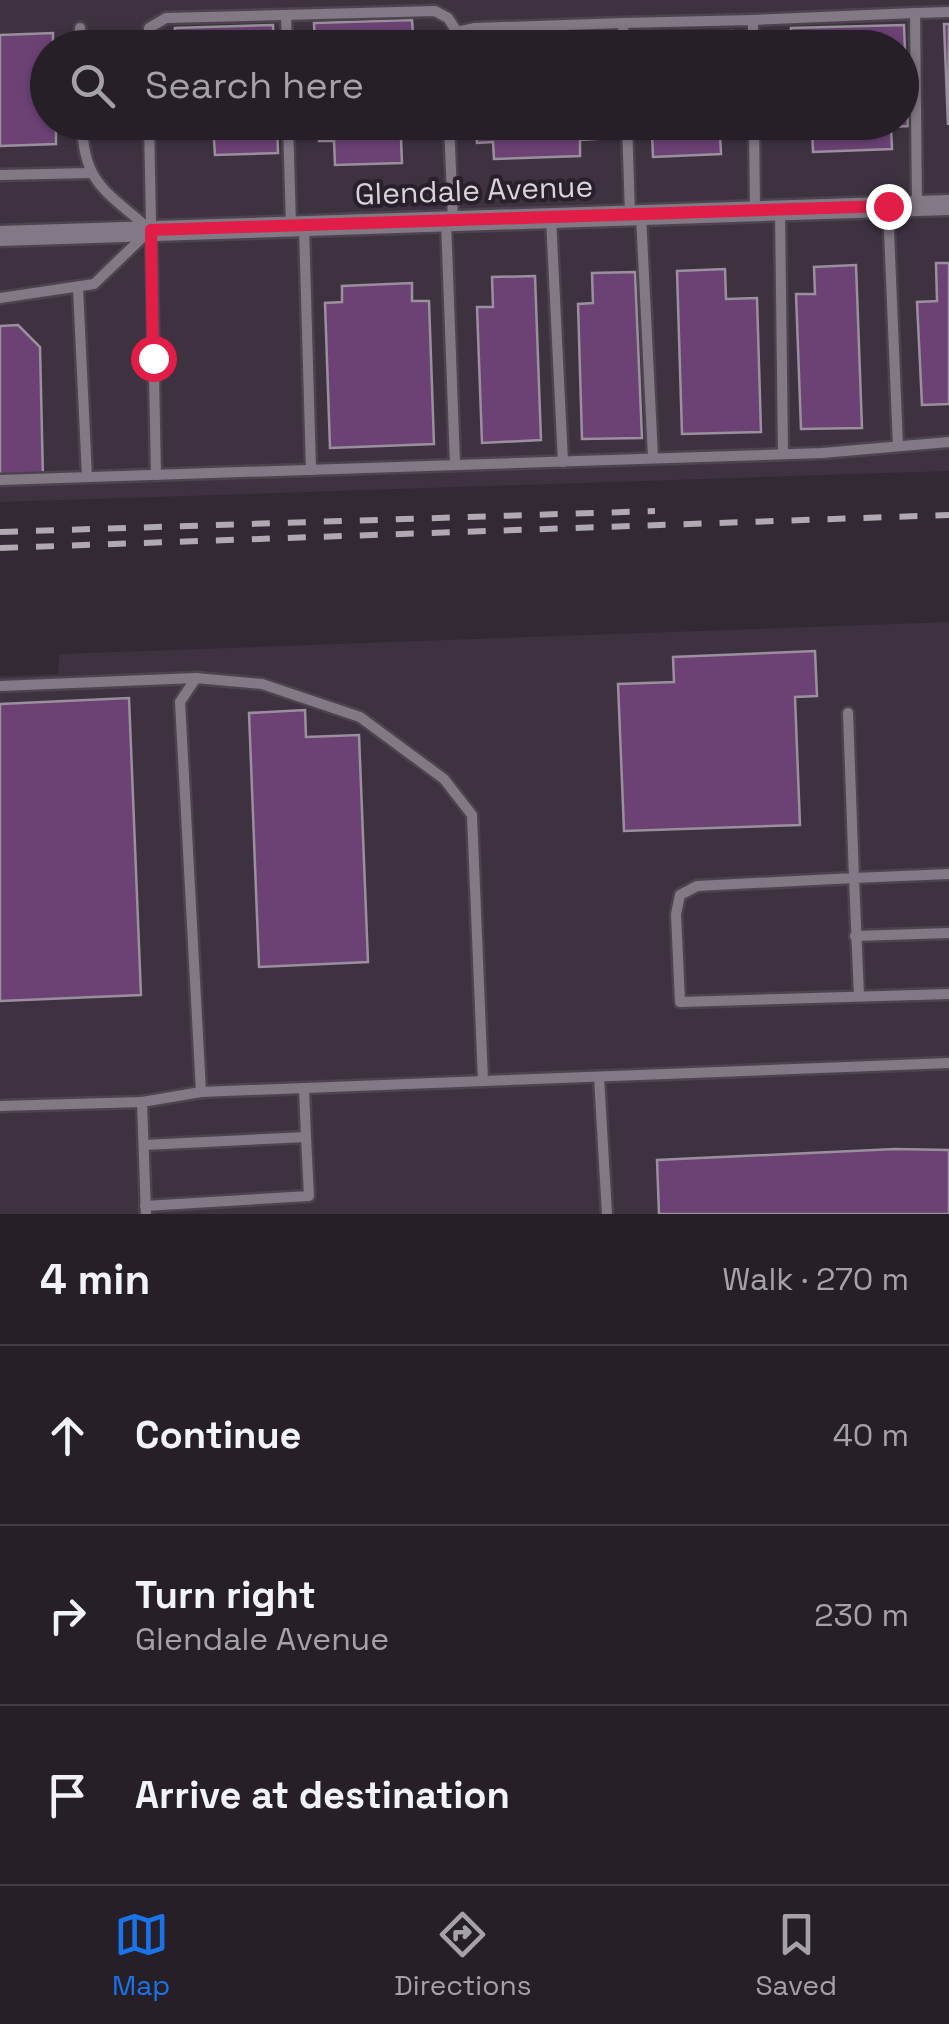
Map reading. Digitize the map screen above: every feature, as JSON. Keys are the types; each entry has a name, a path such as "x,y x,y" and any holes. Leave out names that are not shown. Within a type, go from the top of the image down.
{"street":[{"name":"Glendale Avenue","path":"0,236 949,205"}],"lane":[{"path":"149,30 166,18 435,10 448,18 456,30"},
{"path":"494,30 949,12"},
{"path":"915,14 915,30"},
{"path":"286,16 286,30"},
{"path":"753,20 753,30"},
{"path":"623,23 623,30"},
{"path":"83,140 85,165 90,173 151,230"},
{"path":"150,140 156,475"},
{"path":"290,140 311,470"},
{"path":"449,140 455,464"},
{"path":"629,140 653,457"},
{"path":"754,140 756,211"},
{"path":"916,140 917,206"},
{"path":"0,175 90,173"},
{"path":"888,206 898,446"},
{"path":"780,210 783,454"},
{"path":"551,217 563,462"},
{"path":"0,298 94,284 151,230"},
{"path":"78,288 87,477"},
{"path":"0,480 783,454 949,442"},
{"path":"196,678 180,702 201,1092"},
{"path":"0,686 196,678 262,684 360,717 444,779 472,815 483,1081"},
{"path":"848,712 859,996"},
{"path":"949,874 697,886 680,895 676,914 680,1002 949,994"},
{"path":"856,936 949,933"},
{"path":"0,1106 142,1102 201,1092 949,1064"},
{"path":"599,1077 607,1214"},
{"path":"142,1102 146,1210 258,1201 309,1196 304,1088"},
{"path":"144,1144 306,1137"},
{"path":"258,1201 258,1214"}],"shaded area":[{"path":"0,0 949,0 949,471 0,502"},
{"path":"949,622 949,1214 0,1214 0,676 58,674 59,654"}],"building":[{"path":"412,20 413,30 314,30 314,23"},
{"path":"944,24 949,24 948,125"},
{"path":"273,25 273,30 175,30"},
{"path":"904,25 904,30 791,30"},
{"path":"30,34 30,140 56,140 56,144 0,146 0,35"},
{"path":"214,140 278,140 278,153 215,155"},
{"path":"401,140 402,163 335,165 334,141 319,141"},
{"path":"477,140 580,140 580,156 494,159 493,142"},
{"path":"652,140 720,140 721,154 653,157"},
{"path":"812,140 892,140 892,149 813,152"},
{"path":"936,263 949,263 949,404 922,405 917,302 937,301"},
{"path":"856,265 862,428 801,429 796,294 815,294 814,267"},
{"path":"725,269 726,299 757,298 761,432 682,434 677,271"},
{"path":"635,272 642,438 582,439 578,304 593,303 592,273"},
{"path":"535,276 541,440 482,443 477,307 493,307 492,277"},
{"path":"412,283 412,301 429,301 434,444 330,448 325,303 342,302 342,286"},
{"path":"18,325 40,347 43,478 0,479 0,326"},
{"path":"815,651 817,696 795,697 800,825 624,831 618,684 674,682 673,657"},
{"path":"129,698 141,995 0,1001 0,704"},
{"path":"305,710 306,737 359,735 368,962 259,967 249,713"},
{"path":"949,1150 949,1214 659,1214 657,1160"}],"railway":[{"path":"0,532 655,511"},
{"path":"0,548 949,515"}],"route":[{"path":"153,358 151,230 888,206"}]}
